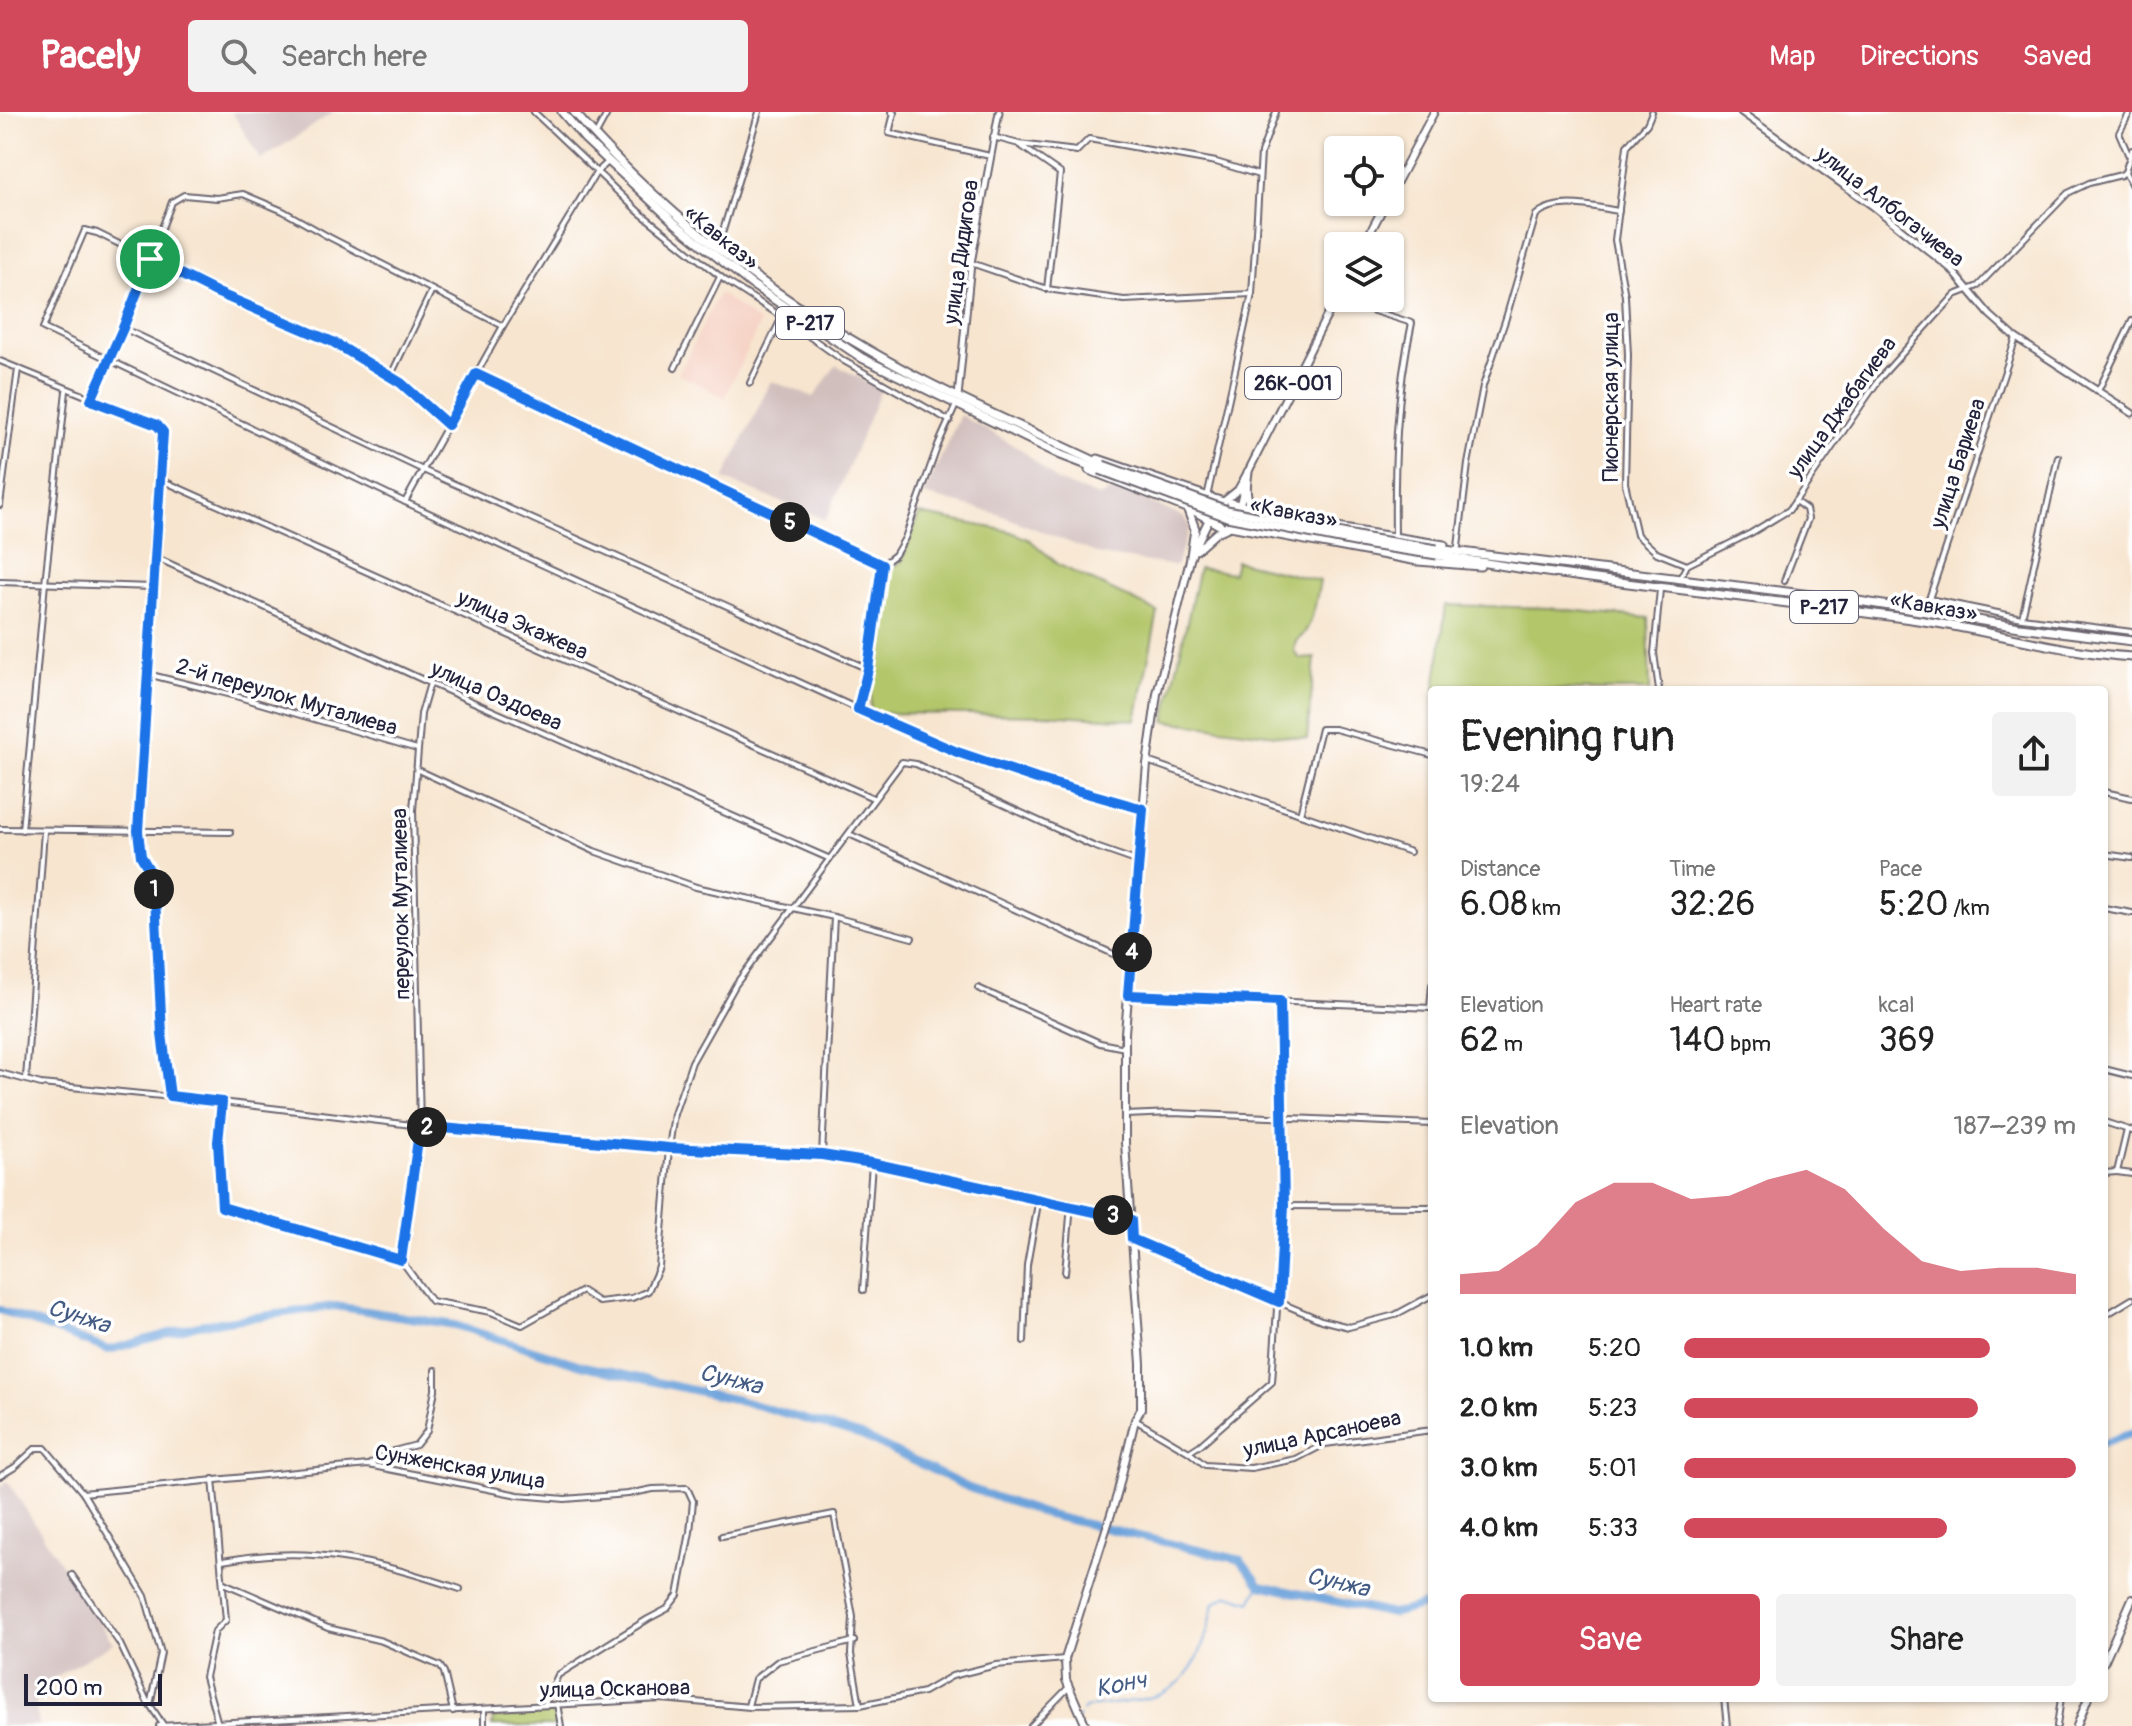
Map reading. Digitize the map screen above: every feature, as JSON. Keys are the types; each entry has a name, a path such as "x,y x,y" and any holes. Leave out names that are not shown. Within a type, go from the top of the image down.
{"highway":[{"name":"«Кавказ»","path":"562,112 676,224 751,284 862,358 1066,447 1207,498 1253,509"},
{"name":"«Кавказ»","path":"574,112 681,218 802,308 958,401 1061,455 1227,510 1514,568 1931,622 2052,647 2132,657"},
{"name":"«Кавказ»","path":"1066,447 1101,468"},
{"path":"1061,455 1099,476 1187,508 1219,525"},
{"path":"1248,472 1245,490 1253,509"},
{"path":"1187,508 1195,529 1191,556"},
{"name":"Р-217","path":"1253,509 1311,524 1458,547 1524,561"},
{"path":"1230,526 1418,561 1514,568"},
{"name":"«Кавказ»","path":"1437,552 1852,600 2132,641"}],"main road":[{"path":"1404,169 1434,112"},
{"name":"26К-001","path":"1248,472 1329,312"},
{"path":"1086,1725 1069,1687 1065,1659 1117,1495 1135,1420 1141,1409 1141,1364 1125,1115 1125,1048 1147,761 1157,694 1191,556 1214,510 1231,505 1248,472"},
{"path":"1191,556 1216,533 1237,521 1231,505 1248,472"},
{"path":"1214,510 1214,518 1219,525 1230,526"},
{"path":"2108,1653 2132,1599"},
{"path":"2077,1726 2086,1702"}],"street":[{"path":"534,112 660,230 720,277 844,361 950,421"},
{"path":"594,135 599,132 608,112"},
{"path":"718,247 759,112"},
{"path":"891,112 894,113 889,133 990,156"},
{"name":"улица Дидигова","path":"958,401 971,263 999,112"},
{"path":"1207,498 1252,294 1261,192 1261,153 1276,112"},
{"name":"Пионерская улица","path":"1652,112 1647,124 1627,146 1615,240 1625,296 1628,355 1625,483 1637,535 1657,553 1687,565"},
{"name":"улица Албогачиева","path":"1741,112 1885,216 1951,269 1968,291 2016,338 2132,413"},
{"path":"2130,112 2119,133 2129,157 2130,166 2125,172 2132,186"},
{"path":"993,137 1019,144 1077,151 1089,139 1216,162 1259,175"},
{"path":"1019,144 1060,173 1047,289"},
{"path":"2129,157 2132,150"},
{"path":"405,502 503,326 596,173 609,161"},
{"name":"улица Джабагиева","path":"1687,565 1789,510 1880,378 1955,295 1978,286 2068,193 2125,172"},
{"path":"91,400 172,202 184,195 217,198 243,194 283,211 503,326"},
{"path":"1458,547 1468,464 1483,386 1536,215 1545,207 1561,205 1619,211"},
{"path":"448,425 390,377 333,342 218,293 97,233 85,230 43,328 405,502 858,709 957,752 1143,809"},
{"path":"971,263 1047,289 1124,300 1252,294"},
{"path":"675,368 720,277"},
{"path":"390,377 432,290"},
{"path":"1381,312 1412,323 1401,372 1396,435 1395,538"},
{"path":"750,383 782,317"},
{"path":"2098,391 2132,321"},
{"path":"123,328 423,470 868,669"},
{"name":"улица Бариева","path":"2016,338 1929,599 2022,618"},
{"path":"0,361 157,425 163,432 138,831 141,856 154,878 162,1034 170,1096"},
{"path":"0,505 18,369"},
{"path":"476,374 882,565"},
{"path":"22,830 66,390"},
{"path":"858,709 868,669 882,565 895,555 905,538 958,401"},
{"path":"2058,457 2022,618 2132,632"},
{"name":"улица Экажева","path":"159,479 873,798"},
{"path":"1784,581 1808,519 1806,509 1795,501"},
{"name":"улица Оздоева","path":"155,557 430,683 828,858"},
{"path":"1679,580 1687,565"},
{"path":"0,582 153,587"},
{"path":"1658,686 1654,653 1660,586"},
{"name":"2-й переулок Муталиева","path":"147,674 232,695 417,749"},
{"name":"переулок Муталиева","path":"401,1260 420,1126 413,810 421,714 430,683"},
{"path":"1300,815 1321,729 1335,729 1428,754"},
{"path":"1147,761 1410,852"},
{"path":"222,1102 218,1142 222,1207 401,1260 431,1301 491,1312 522,1325 582,1291 599,1302 632,1298 648,1291 659,1267 674,1114 692,1062 736,984 897,765 902,762 916,764 1093,846 1139,862"},
{"path":"418,770 594,851 696,887 834,917 912,938"},
{"path":"2108,793 2132,798"},
{"path":"0,829 230,832"},
{"path":"26,1079 44,831"},
{"path":"848,833 1131,962"},
{"path":"2108,855 2132,858"},
{"path":"2108,909 2132,913"},
{"path":"822,1155 834,917"},
{"path":"978,988 1100,1043 1125,1048"},
{"path":"1128,995 1428,1008"},
{"path":"1189,1452 1272,1382 1284,1206 1280,1001"},
{"path":"2108,1070 2132,1076"},
{"path":"0,1073 41,1084 420,1126 669,1148 822,1155 1039,1198 1131,1220"},
{"path":"1125,1115 1173,1113 1428,1124"},
{"path":"2108,1123 2130,1131 2117,1172"},
{"path":"863,1290 872,1163"},
{"path":"2108,1173 2132,1174"},
{"path":"1024,1341 1027,1265 1039,1198"},
{"path":"1065,1273 1071,1205"},
{"path":"1284,1206 1428,1207"},
{"path":"1132,1239 1321,1320 1349,1327 1395,1315 1428,1297"},
{"path":"2108,1314 2132,1299"},
{"path":"368,1465 390,1452 416,1445 427,1431 435,1390 435,1370"},
{"name":"улица Арсаноева","path":"1135,1420 1205,1465 1251,1468 1296,1459 1325,1444 1428,1431"},
{"path":"0,1476 36,1448 45,1448 83,1493 145,1596 161,1653 150,1705"},
{"name":"Сунженская улица","path":"83,1493 368,1465 565,1499 687,1488 693,1501 678,1595 667,1609 558,1675 545,1704"},
{"path":"213,1479 226,1620 215,1631 205,1677 218,1724"},
{"path":"722,1536 834,1514 849,1592 854,1641 851,1654 860,1705"},
{"path":"222,1561 260,1554 335,1556 410,1573 460,1589"},
{"path":"72,1575 120,1644 162,1726"},
{"path":"224,1583 328,1628 382,1641 440,1666 453,1711"},
{"path":"748,1706 755,1679 778,1661 854,1641"},
{"name":"улица Осканова","path":"162,1726 662,1699 748,1706 860,1705 924,1692 952,1676 996,1665 1065,1659"},
{"path":"1031,1726 1069,1687"},
{"path":"1724,1702 1727,1726"},
{"path":"2057,1726 2060,1702"},
{"path":"557,1704 561,1726"},
{"path":"484,1710 484,1726"}],"shaded area":[{"path":"232,112 334,112 261,160"},
{"path":"719,293 760,323 725,397 678,374"},
{"path":"836,365 881,390 826,520 724,479 771,381 814,397"},
{"path":"960,415 1022,450 1057,481 1099,497 1119,488 1185,518 1190,527 1176,566 1101,555 995,513 924,495"},
{"path":"7,1481 113,1643 35,1689 38,1726 0,1726 0,1487"}],"green space":[{"path":"919,514 1009,531 1030,540 1059,565 1158,612 1136,720 1060,715 870,713 879,577 902,561"},
{"path":"1236,561 1320,581 1310,622 1296,641 1294,651 1300,659 1315,658 1307,739 1165,721 1199,568 1233,573"},
{"path":"1446,605 1550,608 1648,618 1650,686 1435,686"},
{"path":"556,1713 558,1726 492,1726 493,1718"}],"waterway":[{"name":"Сунжа","path":"0,1310 109,1350 198,1325 335,1306 455,1325 584,1366 742,1401 862,1436 969,1488 1048,1515 1241,1560 1260,1585 1392,1614 1428,1604"},
{"name":"Сунжа","path":"2108,1442 2132,1433"},
{"name":"Конч","path":"1082,1711 1084,1708 1152,1697 1178,1683 1202,1647 1214,1603 1229,1595 1251,1602 1260,1585"},
{"name":"Конч","path":"1074,1726 1079,1716"}],"route":[{"path":"150,259 218,293 333,342 401,383 448,425 476,374 882,565 868,669 858,709 957,752 1143,809 1128,995 1280,1001 1284,1206 1279,1302 1132,1239 1131,1220 1039,1198 822,1155 669,1148 420,1126 401,1260 222,1207 218,1142 222,1102 170,1096 162,1034 154,878 141,856 138,831 163,432 157,425 91,400 150,259"}]}
